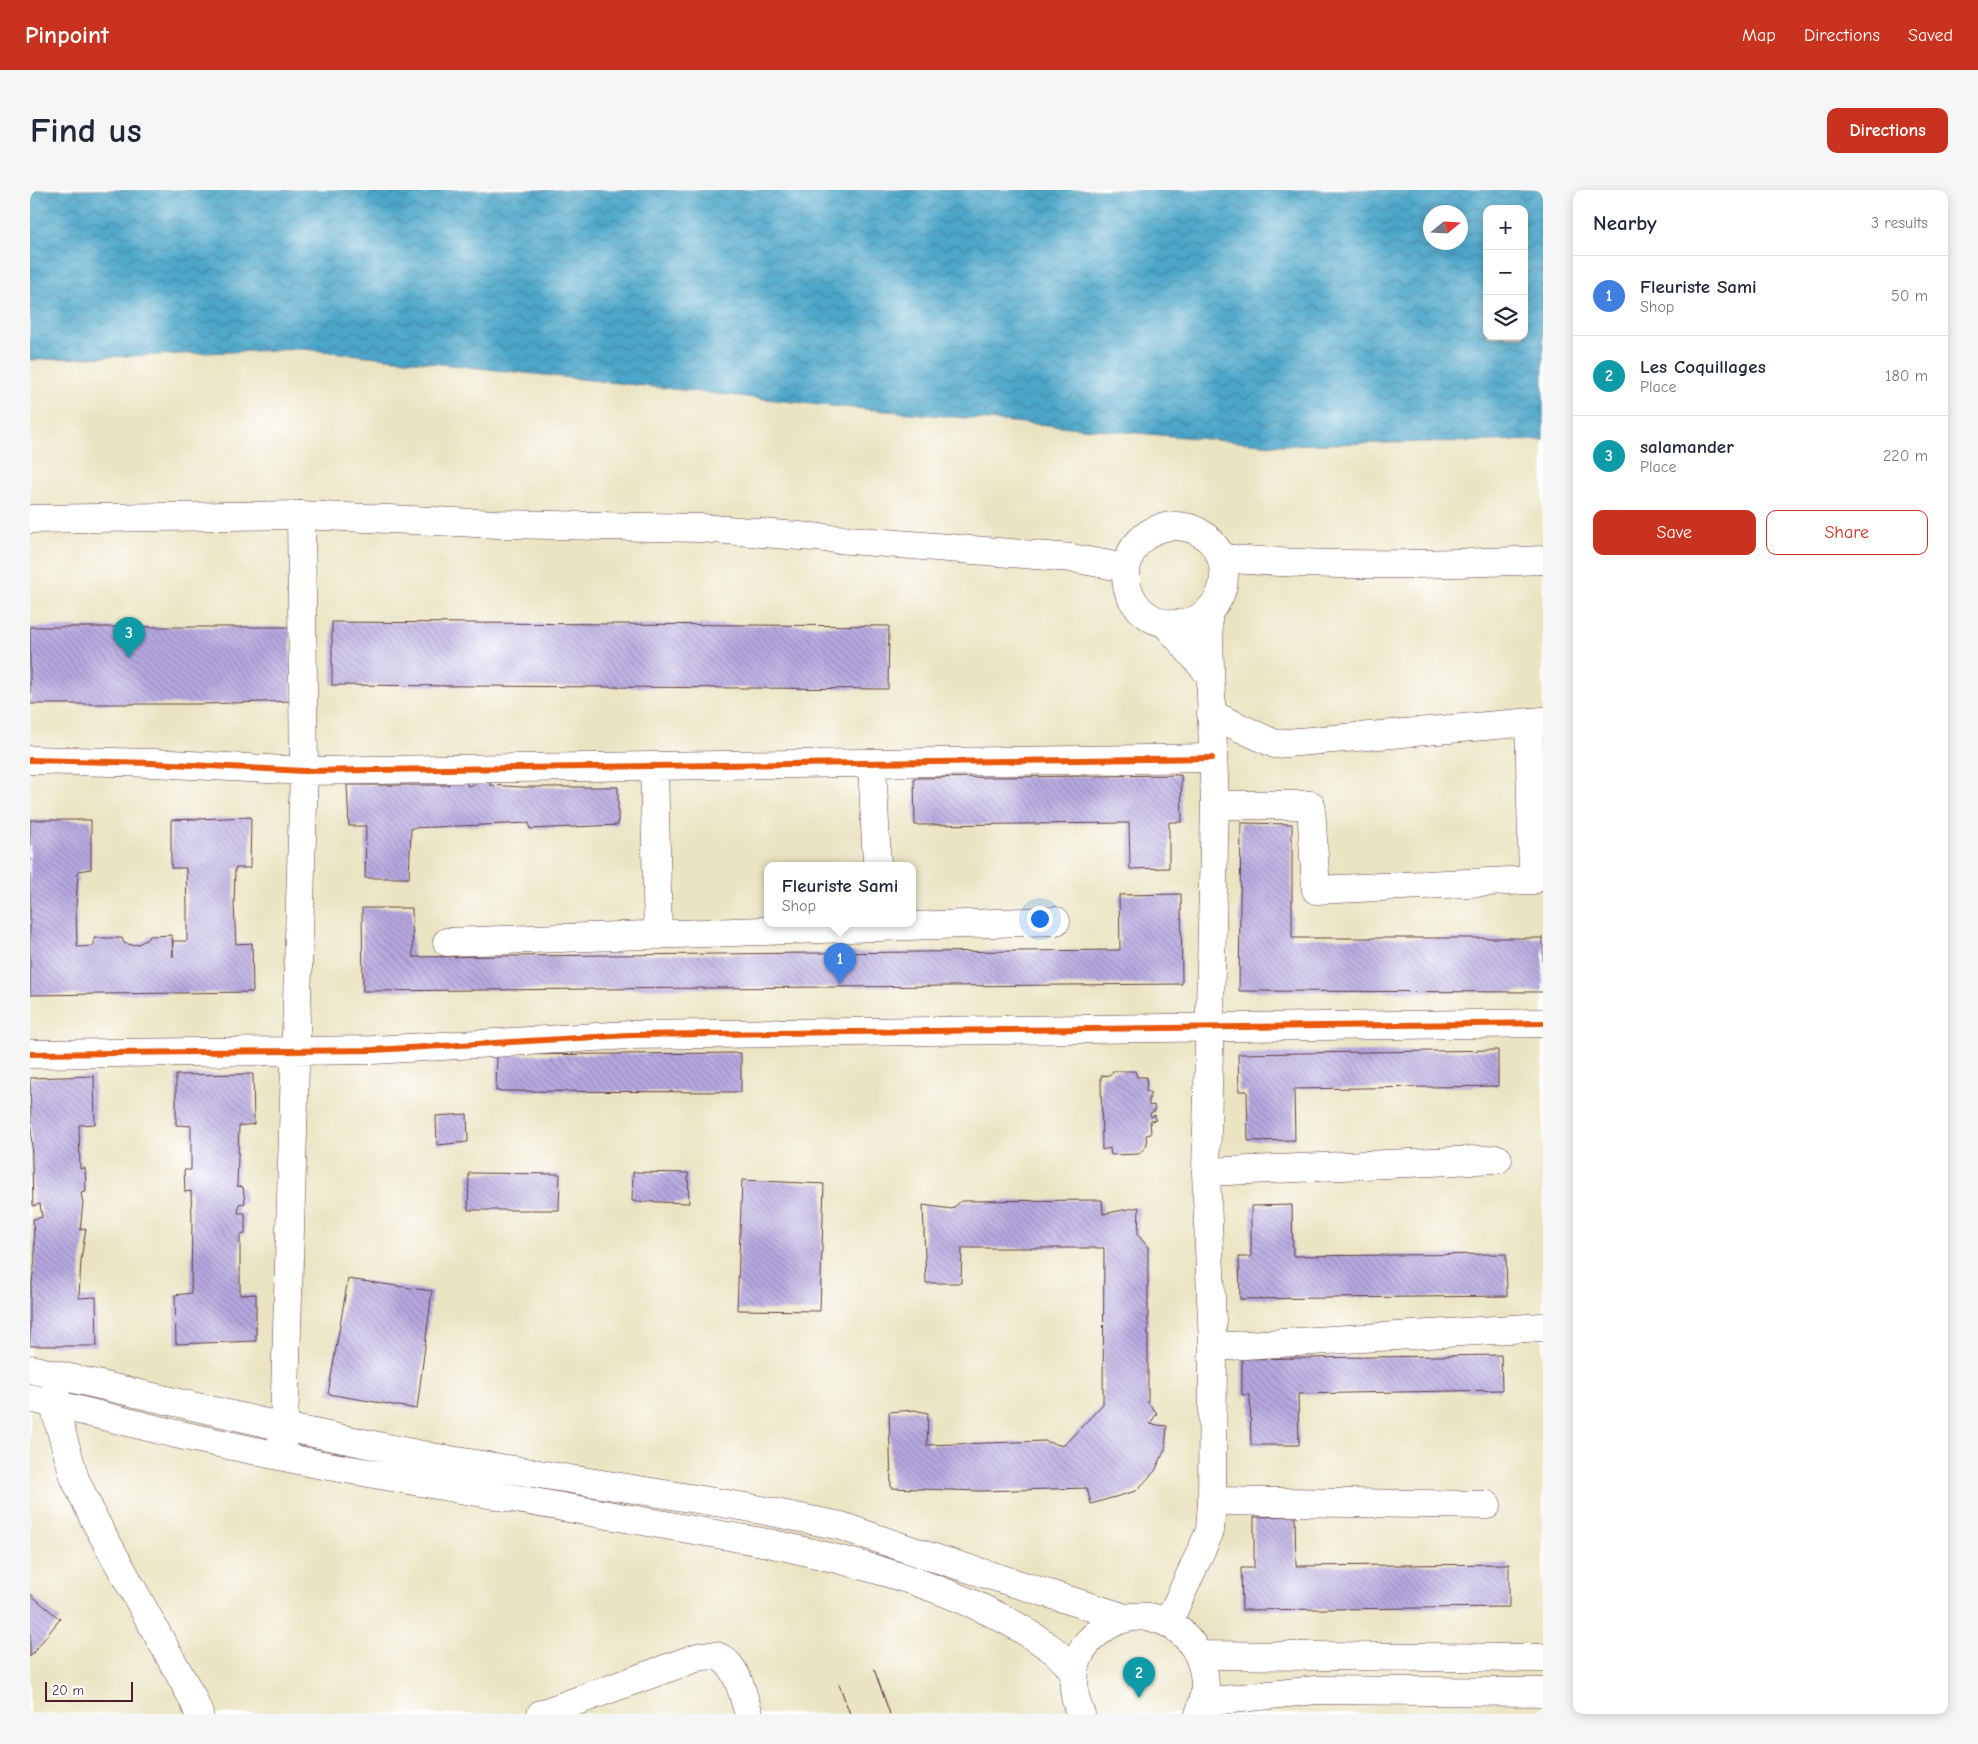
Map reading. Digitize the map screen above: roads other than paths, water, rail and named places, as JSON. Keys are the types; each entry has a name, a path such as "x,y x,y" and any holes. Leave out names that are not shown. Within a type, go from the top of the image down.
{"street":[{"path":"280,1456 284,1427 304,771 301,515"},
{"path":"30,519 301,515 498,524 701,528 1072,558 1126,568"},
{"path":"1170,525 1186,526 1201,533 1213,544 1222,558 1224,572 1223,587 1217,601 1208,612 1195,620 1181,624 1166,624 1151,619 1139,610 1128,590 1126,568 1131,552 1141,539 1154,530 1170,525"},
{"path":"1222,558 1281,563 1453,564 1543,560"},
{"path":"1168,1623 1210,1531 1212,1501 1213,1347 1206,1172 1215,805 1208,612"},
{"path":"1166,624 1210,676"},
{"path":"1211,714 1275,744 1536,722 1533,880 1316,890 1311,805 1215,805"},
{"path":"30,760 153,763 304,771 1212,758"},
{"path":"872,763 877,862"},
{"path":"654,766 658,935"},
{"path":"916,924 1056,921"},
{"path":"447,942 835,927"},
{"path":"30,1054 373,1050 630,1035 1543,1023"},
{"path":"1206,1172 1498,1159"},
{"path":"1213,1347 1543,1326"},
{"path":"30,1369 284,1427 432,1457 746,1508 841,1526 1126,1618"},
{"path":"42,1401 59,1375"},
{"path":"42,1401 176,1434 280,1456 768,1543 839,1558 978,1606 1022,1629 1055,1652 1075,1672"},
{"path":"42,1401 95,1521 192,1697 199,1714"},
{"path":"1212,1501 1487,1505"},
{"path":"1081,1714 1076,1705 1072,1682 1077,1659 1089,1639 1106,1626 1126,1618 1147,1617 1168,1623 1186,1636 1200,1654 1205,1670 1206,1686 1201,1708 1316,1690 1543,1692"},
{"path":"1200,1654 1543,1658"},
{"path":"541,1714 684,1662 712,1655 720,1657 728,1663 749,1714"}],"water":[{"path":"30,190 1543,190 1543,440 1274,445 830,406 303,349 30,360"}],"tram line":[{"path":"874,1669 890,1714"},
{"path":"839,1684 850,1714"}],"place":[{"name":"salamander","path":"129,658"},
{"name":"Fleuriste Sami","path":"840,984"},
{"name":"Les Coquillages","path":"1139,1698"}]}
